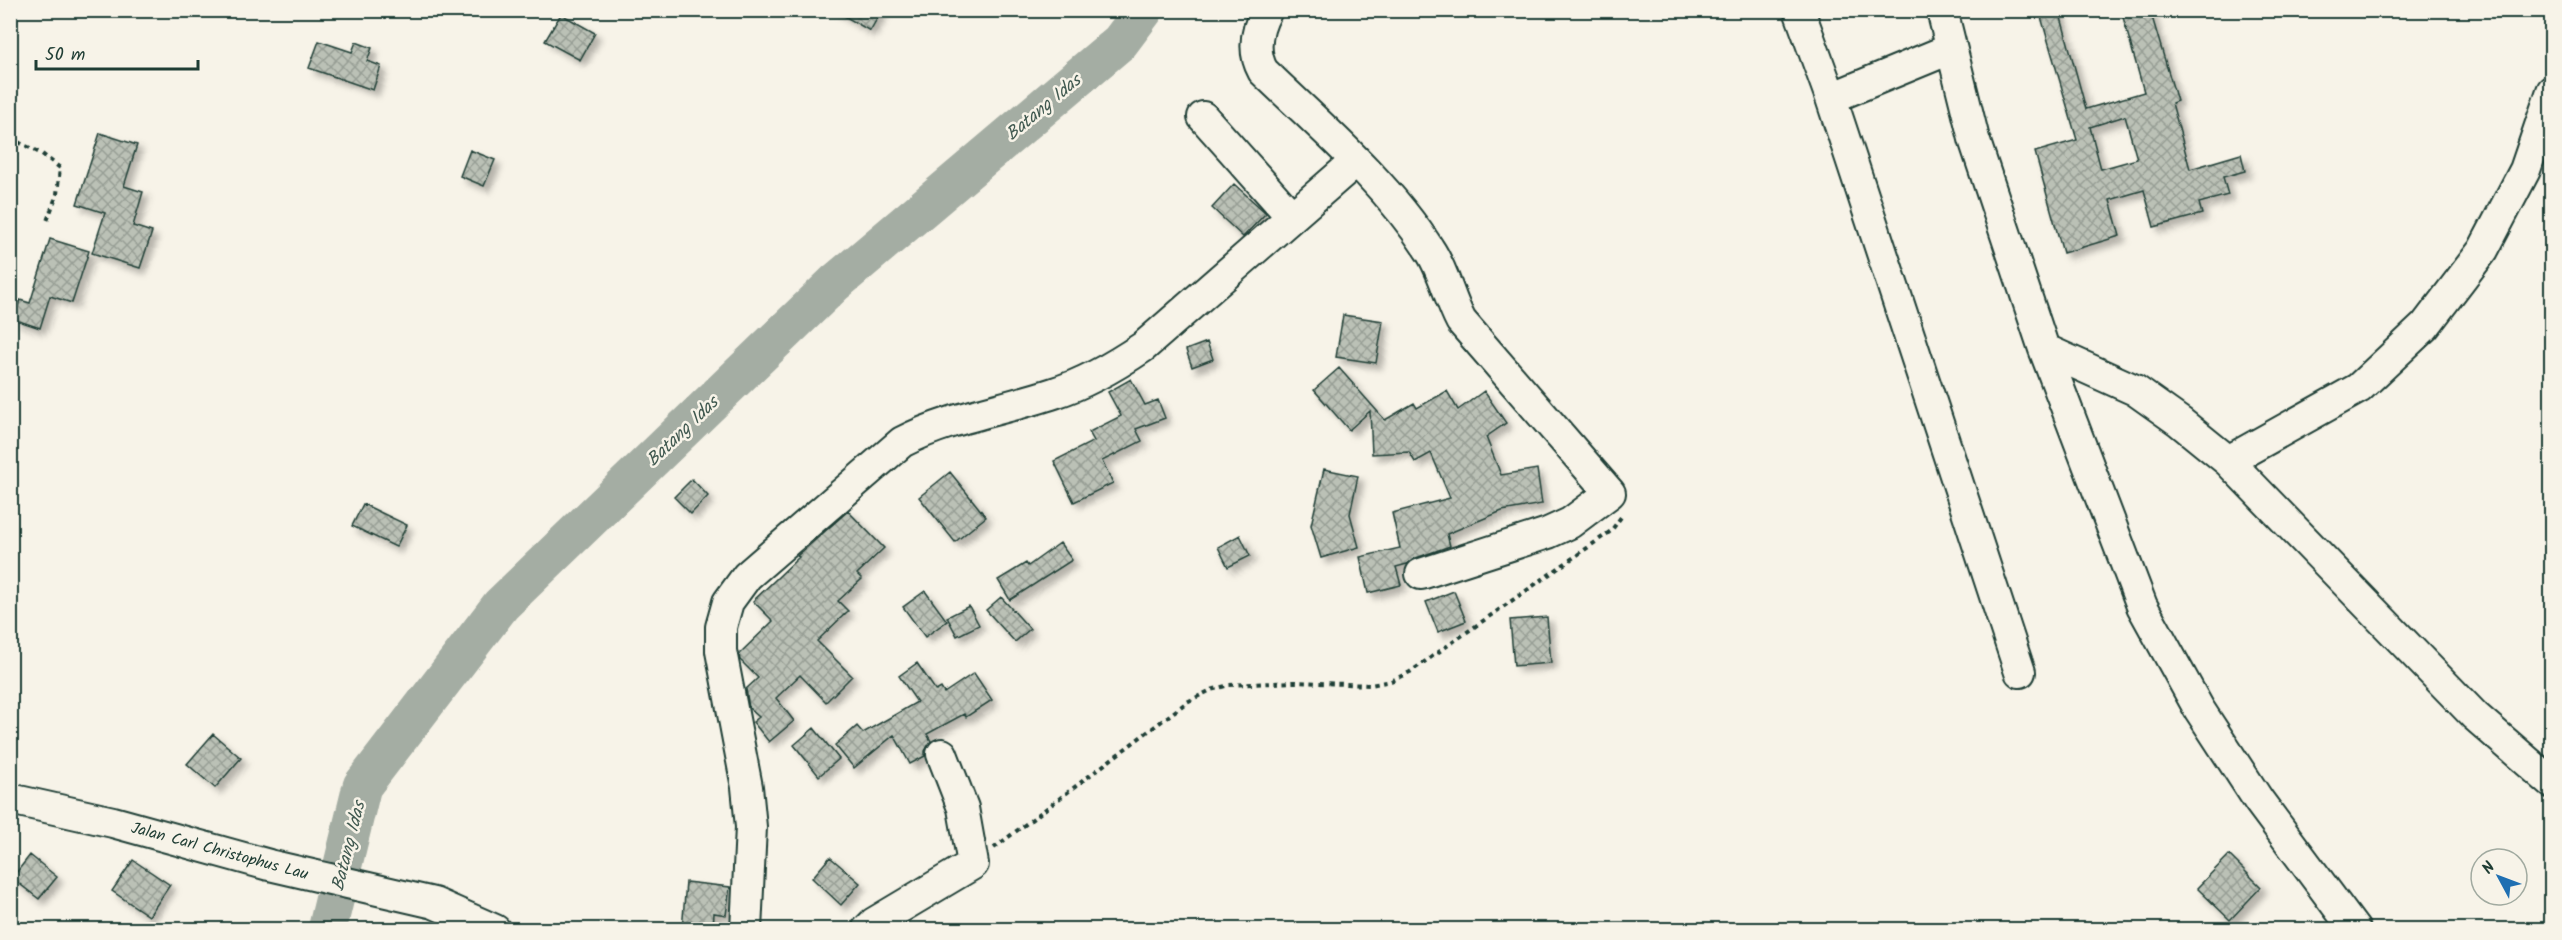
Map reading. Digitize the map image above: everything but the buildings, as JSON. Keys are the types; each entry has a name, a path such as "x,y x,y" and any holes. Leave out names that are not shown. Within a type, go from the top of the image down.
{"street":[{"path":"1268,10 1255,45 1258,61 1263,70 1395,202 1431,252 1461,321 1610,493 1570,523 1548,533 1421,574"},
{"path":"1799,10 1831,98 2020,672"},
{"path":"1942,10 1974,139 2044,350 2142,606 2199,709 2259,801 2355,930"},
{"path":"1831,98 1950,49"},
{"path":"2228,461 2359,388 2425,326 2483,250 2525,170 2552,91"},
{"path":"1203,117 1293,218"},
{"path":"746,930 751,827 747,788 722,651 721,627 728,602 747,576 902,441 954,420 1054,393 1089,380 1120,363 1143,347 1356,161"},
{"path":"2044,350 2135,390 2180,422 2228,461 2475,717 2552,783"},
{"path":"867,930 874,923 973,864 963,808 942,754"},
{"name":"Jalan Carl Christophus Lau","path":"10,799 113,822 268,865 434,903 495,930"}],"path":[{"path":"10,138 42,154 60,168 57,194 47,221"},
{"path":"973,864 1187,702 1211,690 1229,685 1295,682 1371,685 1391,681 1410,672 1611,531 1620,520 1622,513 1610,493"}],"waterway":[{"name":"Batang Idas","path":"327,930 362,786 501,605 835,283 1120,42 1144,10"}]}
